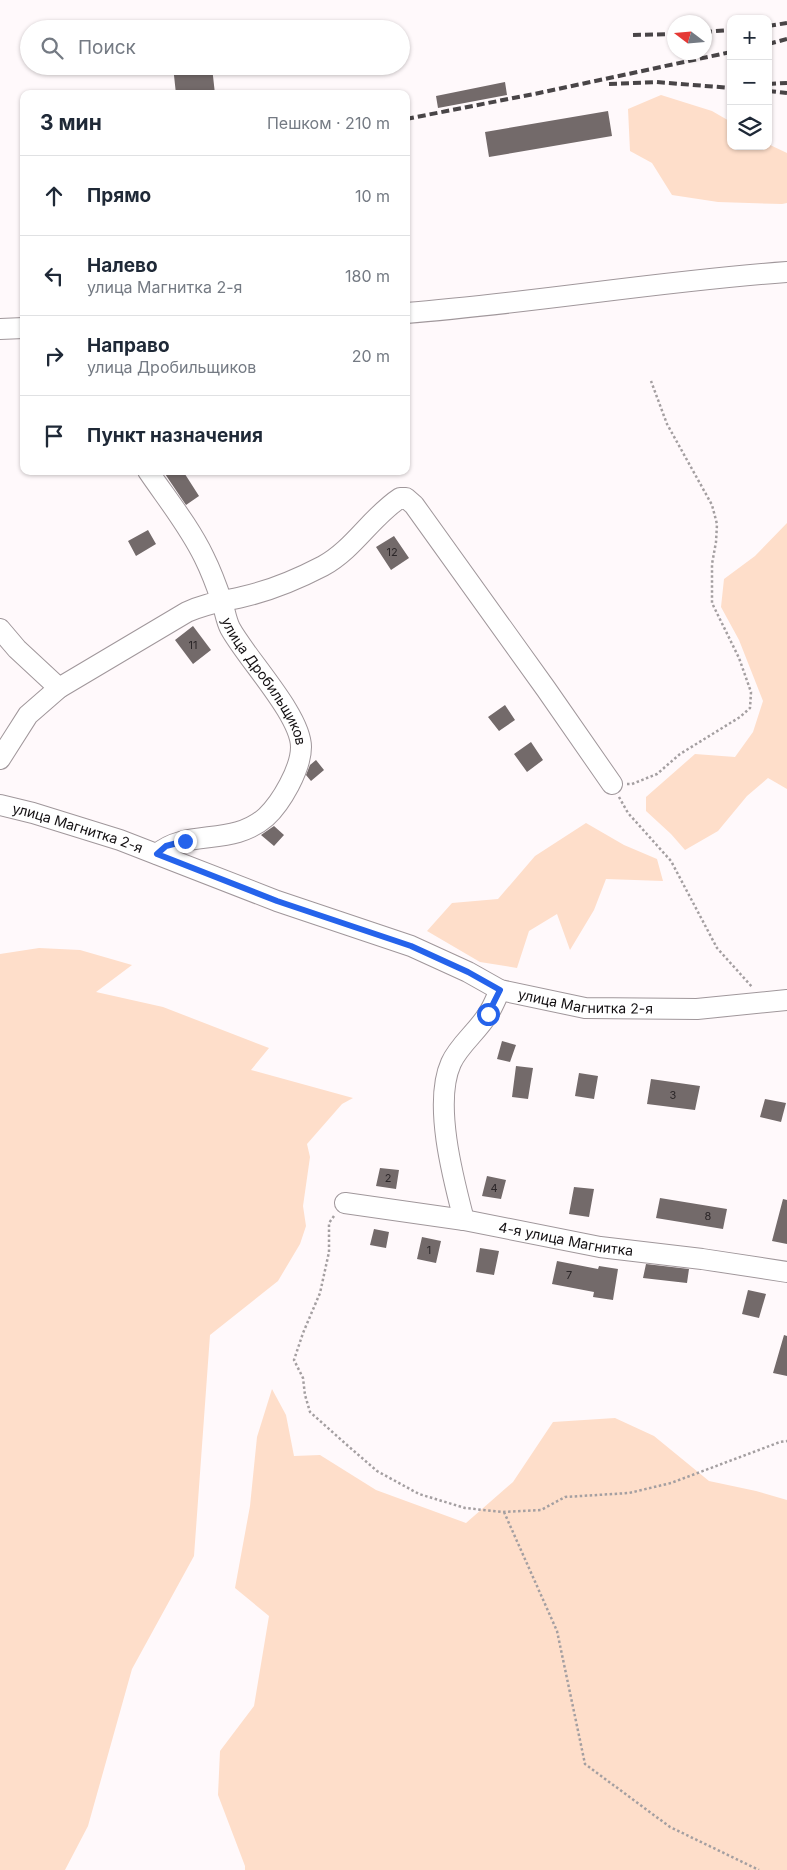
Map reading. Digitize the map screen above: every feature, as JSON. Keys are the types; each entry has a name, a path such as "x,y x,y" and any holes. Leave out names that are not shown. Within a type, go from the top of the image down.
{"street":[{"path":"410,313 522,302 673,282 787,272"},
{"path":"0,329 20,328"},
{"name":"улица Дробильщиков","path":"151,475 194,538 213,575 230,627 288,712 297,731 301,747 297,767 279,802 253,828 219,837 174,843 166,846 157,854"},
{"path":"0,759 28,715 59,688 187,612 205,604 270,589 324,565 340,555 389,505 400,498 406,498 414,505 612,784"},
{"path":"0,629 17,649 59,688"},
{"name":"улица Магнитка 2-я","path":"0,805 64,822 157,854 277,901 411,946 468,972 500,990 585,1008 697,1009 787,1000"},
{"path":"464,1220 453,1179 449,1150 443,1100 445,1080 452,1061 488,1014 500,990"},
{"name":"4-я улица Магнитка","path":"345,1203 464,1220 600,1247 702,1259 787,1272"}],"path":[{"path":"651,381 667,424 712,505 717,524 712,564 712,603 739,658 751,692 750,708 740,717 680,754 656,774 632,784 612,784 628,813 671,860 717,948 766,1002"},
{"path":"345,1203 329,1223 329,1252 320,1293 294,1360 303,1378 310,1412 377,1471 420,1494 465,1508 504,1512 541,1510 565,1497 629,1493 671,1483 787,1441"},
{"path":"504,1512 557,1631 585,1764 670,1827 759,1870"}],"shaded area":[{"path":"661,95 712,111 727,120 727,150 772,150 772,146 787,153 787,203 718,202 672,195 652,163 630,151 628,109"},
{"path":"787,523 787,789 768,778 747,796 718,831 685,850 646,811 646,797 695,754 735,757 753,732 763,701 739,640 721,607 724,579 755,556"},
{"path":"586,823 624,845 657,859 663,881 606,879 594,910 570,950 557,914 529,931 517,968 480,962 427,931 452,903 498,899 535,856"},
{"path":"39,948 80,950 132,965 96,992 163,1007 269,1048 251,1070 353,1098 342,1104 307,1144 310,1157 303,1206 306,1226 300,1244 278,1281 210,1335 194,1556 132,1669 88,1826 65,1870 0,1870 0,954"},
{"path":"272,1389 286,1415 294,1456 320,1455 376,1490 466,1523 513,1482 553,1422 615,1418 654,1436 709,1481 787,1500 787,1870 245,1870 218,1795 220,1751 254,1706 269,1616 235,1588 250,1506 257,1437"}],"building":[{"path":"174,75 213,75 215,90 176,90"},
{"path":"505,82 507,95 438,108 436,96"},
{"path":"608,111 612,136 489,157 485,132"},
{"path":"166,475 186,475 199,496 186,505"},
{"path":"148,530 156,544 136,556 128,541"},
{"path":"394,536 409,558 391,570 376,547"},
{"path":"193,626 211,650 193,664 175,640"},
{"path":"505,705 515,720 499,731 488,717"},
{"path":"531,742 543,760 527,772 514,754"},
{"path":"316,760 324,770 311,781 306,775 310,765"},
{"path":"274,826 284,835 274,846 261,835"},
{"path":"502,1041 516,1045 510,1062 497,1059"},
{"path":"516,1066 533,1068 528,1099 512,1097"},
{"path":"579,1073 598,1076 594,1099 575,1096"},
{"path":"651,1079 700,1086 695,1110 647,1104"},
{"path":"765,1099 786,1103 781,1122 760,1117"},
{"path":"380,1168 399,1170 396,1189 376,1186"},
{"path":"487,1176 506,1180 501,1199 482,1196"},
{"path":"574,1187 594,1189 589,1217 569,1214"},
{"path":"660,1198 727,1209 723,1229 656,1218"},
{"path":"783,1199 787,1200 787,1244 772,1241"},
{"path":"374,1229 389,1232 386,1248 370,1245"},
{"path":"422,1237 441,1241 436,1263 417,1259"},
{"path":"480,1248 499,1251 494,1275 476,1272"},
{"path":"557,1261 598,1269 599,1266 618,1269 613,1300 593,1297 594,1292 552,1284"},
{"path":"646,1264 689,1269 687,1283 643,1278"},
{"path":"748,1290 766,1294 759,1318 742,1314"},
{"path":"784,1335 787,1336 787,1376 773,1373"}],"railway":[{"path":"772,25 787,23"},
{"path":"712,31 727,30"},
{"path":"633,35 667,34"},
{"path":"772,43 787,39"},
{"path":"410,118 727,53"},
{"path":"609,84 656,82 727,88"},
{"path":"772,84 787,83"},
{"path":"772,91 787,93"}],"route":[{"path":"185,841 166,846 157,854 277,901 411,946 468,972 500,990 488,1014"}]}
